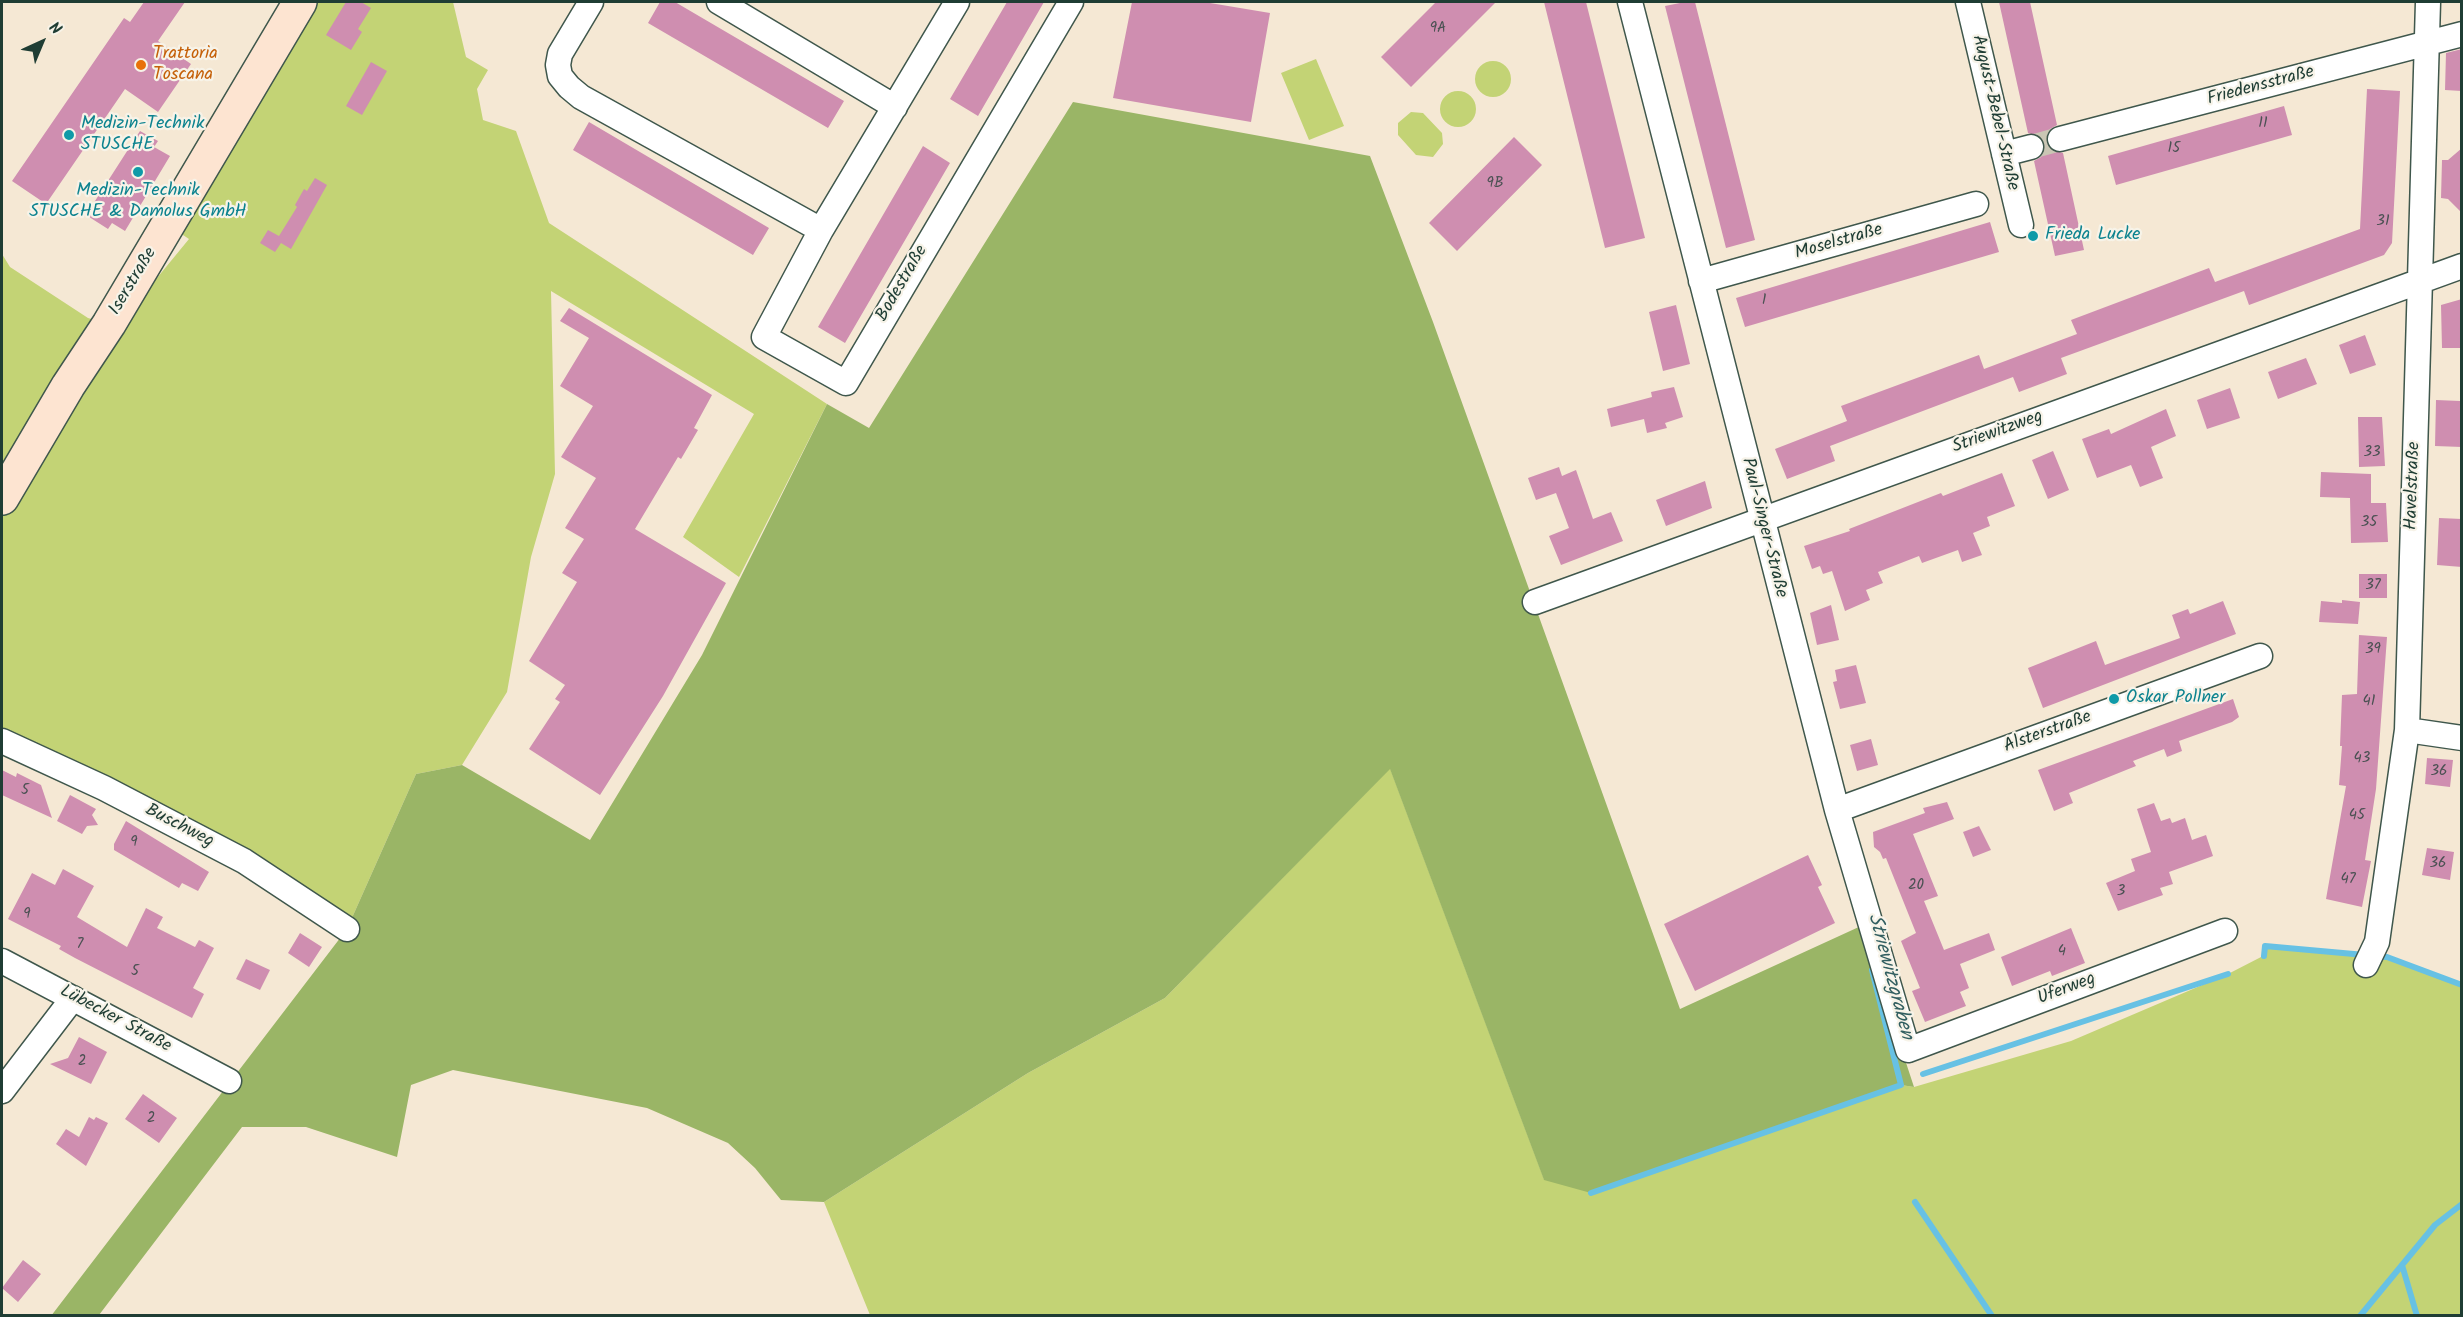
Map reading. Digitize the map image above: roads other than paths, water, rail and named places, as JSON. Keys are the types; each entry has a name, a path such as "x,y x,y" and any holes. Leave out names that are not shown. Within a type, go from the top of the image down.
{"street":[{"name":"Iserstraße","path":"2,498 68,386 109,324 300,2"},
{"path":"591,2 559,60 560,76 581,97 821,230"},
{"path":"719,2 896,107"},
{"name":"Bodestraße","path":"957,2 821,230 764,337 846,383 1071,2"},
{"name":"Paul-Singer-Straße","path":"1630,2 1760,519 1837,810 1908,1050"},
{"name":"August-Bebel-Straße","path":"1968,2 2021,225"},
{"name":"Havelstraße","path":"2366,965 2377,942 2407,730 2428,2"},
{"name":"Friedensstraße","path":"2060,139 2462,34"},
{"path":"2004,154 2031,147"},
{"name":"Moselstraße","path":"1701,281 1976,204"},
{"name":"Striewitzweg","path":"1535,602 2462,266"},
{"name":"Alsterstraße","path":"1837,810 2260,656"},
{"path":"2407,730 2462,738"},
{"name":"Buschweg","path":"2,741 104,788 244,861 347,929"},
{"name":"Uferweg","path":"1908,1050 2225,931"},
{"name":"Lübecker Straße","path":"2,961 229,1081"},
{"path":"2,1091 73,998"}],"waterway":[{"name":"Striewitzgraben","path":"2264,956 2265,946 2365,955"},
{"name":"Striewitzgraben","path":"2375,956 2387,957 2462,985"},
{"name":"Striewitzgraben","path":"1591,1193 1901,1085 1872,970"},
{"name":"Striewitzgraben","path":"1923,1074 2228,974"},
{"path":"1915,1202 1992,1316"},
{"path":"2360,1316 2435,1225 2462,1204"},
{"path":"2402,1265 2417,1316"}],"tunnel":[{"path":"2031,147 2060,139"}],"place":[{"name":"Trattoria Toscana","path":"141,65"},
{"name":"Medizin-Technik STUSCHE","path":"69,135"},
{"name":"Medizin-Technik STUSCHE & Damolus GmbH","path":"138,172"},
{"name":"Frieda Lucke","path":"2033,236"},
{"name":"Oskar Pollner","path":"2114,699"}]}
